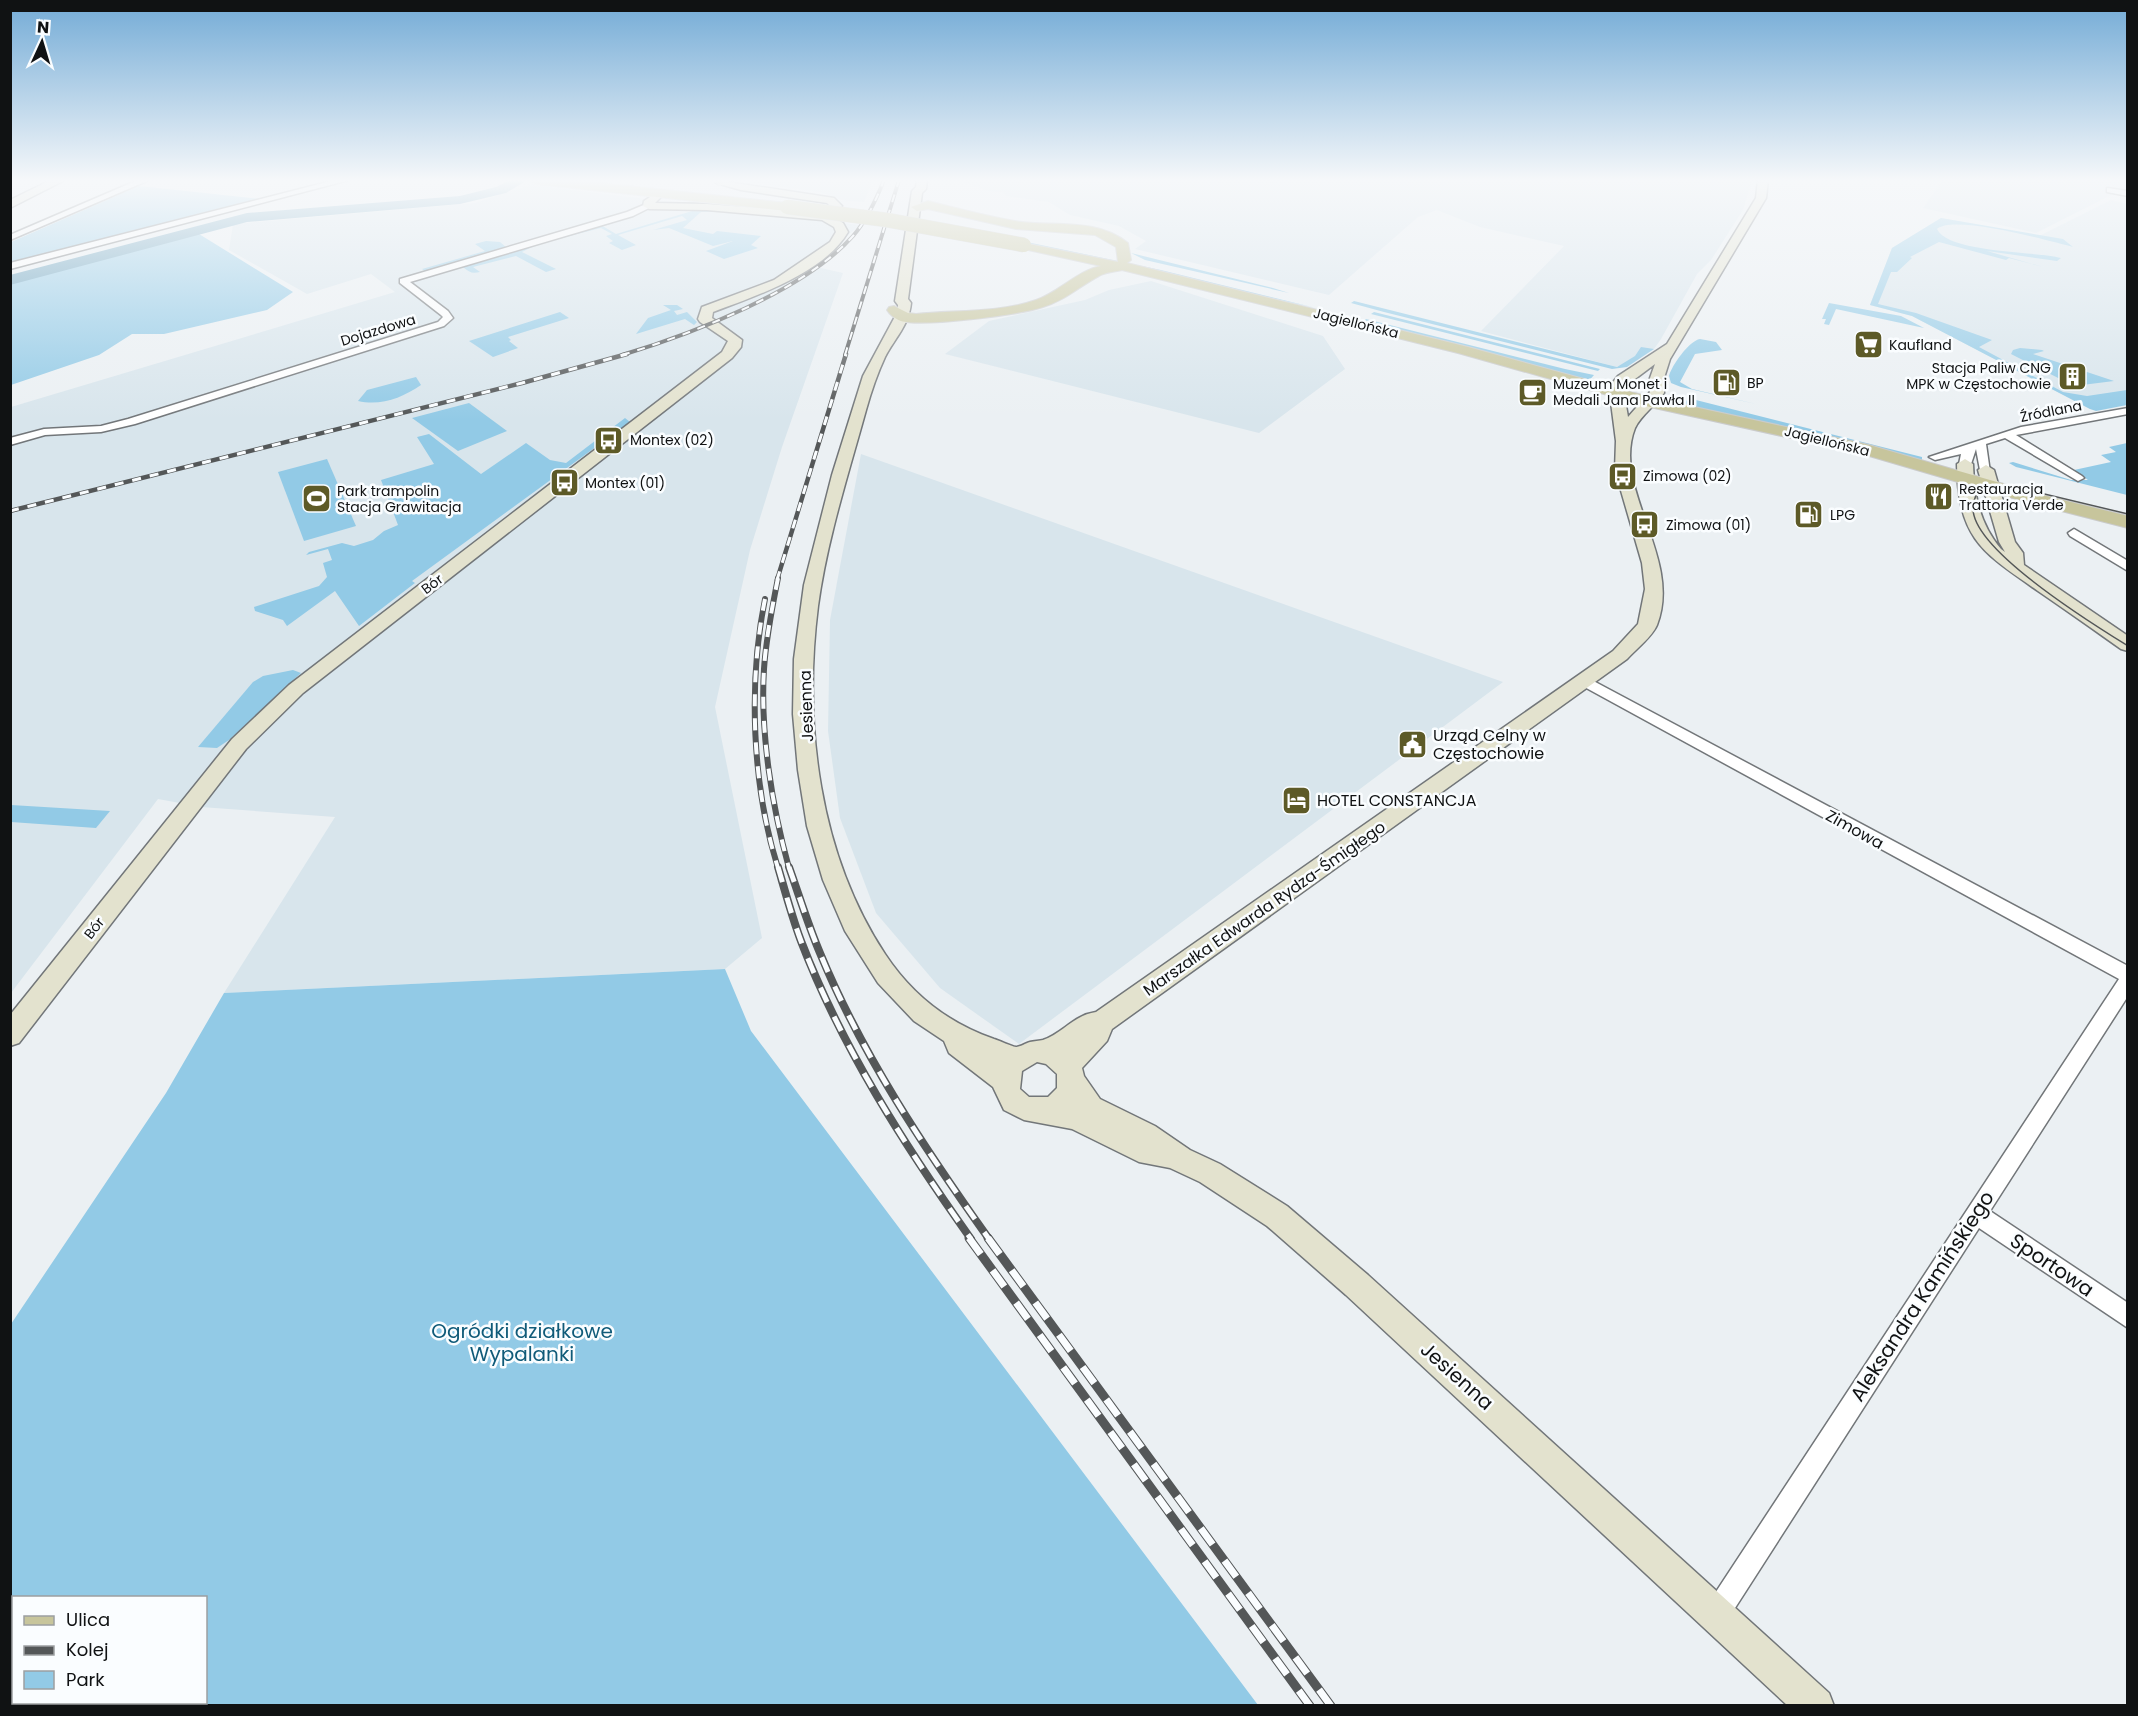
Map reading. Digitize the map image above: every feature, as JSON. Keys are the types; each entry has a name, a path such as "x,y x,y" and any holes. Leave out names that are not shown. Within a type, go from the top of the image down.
{"main road":[{"name":"Jagiellońska","path":"1092,260 1125,263 1824,439 1966,464"},
{"path":"899,312 937,315 1014,310 1039,304 1056,297 1095,261"},
{"name":"Jagiellońska","path":"1653,395 1966,464 1989,478 2127,522"},
{"name":"Jagiellońska","path":"1989,478 2127,504"}],"street":[{"path":"10,266 33,260"},
{"name":"Dojazdowa","path":"10,442 44,432 101,429 131,422 441,324 448,318 445,313 403,281 474,260"},
{"name":"Bór","path":"10,1035 239,744 296,689 727,355 734,347 735,340 705,319 706,310 778,283 811,260"},
{"path":"899,312 904,260"},
{"path":"1653,395 1659,367 1724,260"},
{"name":"Jesienna","path":"899,312 887,326 887,340 864,393 818,560 809,607 805,649 804,711 809,773 816,818 845,908 864,945 891,982 924,1015 955,1035 958,1045 1011,1070"},
{"path":"1620,386 1670,347"},
{"name":"Marszałka Edwarda Rydza-Śmigłego","path":"1011,1070 1029,1053 1046,1052 1088,1024 1102,1022 1620,655 1647,626 1653,605 1651,563 1623,470 1624,441 1620,386"},
{"name":"Marszałka Edwarda Rydza-Śmigłego","path":"1624,441 1629,425 1653,395"},
{"name":"Źródlana","path":"1966,464 1980,443 2008,435 2127,411"},
{"path":"2008,435 2078,478"},
{"path":"1980,443 2007,542 2014,553 2015,565"},
{"path":"1966,464 1969,512 1975,527 1995,552 2127,645"},
{"path":"2074,533 2127,567"},
{"name":"Zimowa","path":"1584,681 2127,975"},
{"name":"Aleksandra Kamińskiego","path":"1717,1613 2127,980"},
{"name":"Marszałka Edwarda Rydza-Śmigłego","path":"1040,1111 1059,1104 1071,1090 1070,1073 1098,1033 1102,1022"},
{"path":"1046,1052 1054,1054 1070,1073"},
{"path":"1011,1070 1007,1093 1012,1101 1020,1106 1076,1118 1139,1149 1180,1159"},
{"name":"Jesienna","path":"1070,1073 1091,1107 1145,1135 1180,1159 1210,1173 1278,1216 1366,1293 1816,1706"},
{"name":"Sportowa","path":"1976,1214 2127,1317"}],"shaded area":[{"path":"247,260 819,260 812,266 843,273 782,447 750,550 715,707 762,938 725,969 224,993 335,817 201,807 158,799 11,993 11,407 395,292 371,274 307,294"},
{"path":"1182,260 1369,260 1329,295"},
{"path":"1550,260 1711,260 1697,274 1654,349 1617,367 1481,331"},
{"path":"1887,260 2127,260 2127,402 2090,409 1912,316 1870,305"},
{"path":"1151,281 1323,336 1345,369 1259,433 945,354 989,321 1085,300 1109,290"},
{"path":"861,454 1503,682 1019,1044 940,988 876,913 840,818 828,731 830,620"}],"green space":[{"path":"11,260 30,260 11,265"},
{"path":"99,260 241,260 293,292 267,310 164,334 132,334 99,355 11,385 11,283"},
{"path":"453,260 464,260 425,271 422,269"},
{"path":"485,260 500,260 473,267 480,272 475,273 463,267"},
{"path":"524,260 538,260 556,269 546,272"},
{"path":"1100,260 1113,260 1161,270 1316,308"},
{"path":"1145,260 1160,260 1289,293"},
{"path":"1887,260 1910,260 1897,272 1891,272 1878,304 1916,313 1992,340 1979,347 2063,392 2087,396 2127,390 2127,405 2096,411 2090,409 1912,316 1870,305"},
{"path":"1354,301 1617,367 1635,356 1641,347 1654,349 1627,367 1612,369 1351,303"},
{"path":"1829,303 1901,316 1924,328 1836,309 1829,325 1824,324 1826,319 1822,319"},
{"path":"663,305 677,305 683,309 674,311 677,315 687,312 697,322 694,325 685,319 636,334 648,318 671,310"},
{"path":"560,312 569,318 508,337 511,340 509,341 518,348 493,357 469,341"},
{"path":"1374,312 1600,369 1598,371 1371,314"},
{"path":"1366,319 1594,375 1587,383 1363,322"},
{"path":"1700,339 1716,342 1722,350 1695,354 1680,382 1692,389 1756,404 1681,387 1671,383 1669,376 1677,360 1691,344"},
{"path":"2020,348 2042,350 2044,351 2033,354 2114,381 2074,386 2011,354 2013,350"},
{"path":"416,377 421,385 399,397 383,402 358,401 367,390"},
{"path":"1688,398 1922,457 1922,461 1848,440 1683,407"},
{"path":"469,403 507,431 458,451 412,418"},
{"path":"625,418 630,422 412,581 415,583 359,626 335,591 287,626 283,620 255,611 254,607 319,586 327,577 323,563 332,560 328,549 306,555 309,552 342,543 354,546 373,540 384,531 398,525 381,480 434,464 417,437 429,434 481,474 526,443 550,460 566,463"},
{"path":"2127,443 2127,495 2016,467 2009,463 2013,462 2071,480 2088,480 2074,470 2111,462 2101,455 2116,452 2109,447"},
{"name":"Park trampolin Stacja Grawitacja","path":"327,459 356,526 304,541 278,472"},
{"path":"293,670 301,673 229,740 217,748 198,747 253,682 263,676"},
{"path":"11,805 110,811 96,828 11,822"},
{"name":"Ogródki działkowe Wypalanki","path":"725,969 751,1031 1258,1705 11,1705 11,1324 166,1093 224,993"}],"waterway":[{"path":"10,280 86,260"}],"tram line":[{"path":"2128,514 2011,486 1978,490 1973,508 1978,525 1992,544 2013,565 2037,585 2128,646"}],"railway":[{"path":"622,355 713,323 777,292 826,260"},
{"path":"845,355 874,260"},
{"path":"10,511 522,383 627,354"},
{"path":"777,580 846,354"},
{"path":"778,578 765,657 763,693 769,769 777,820 789,868"},
{"path":"765,599 756,665 755,734 763,803 778,868"},
{"path":"778,867 801,941 817,981 855,1058 922,1168 971,1239"},
{"path":"789,867 816,942 855,1028 918,1136 989,1239"},
{"path":"969,1238 1310,1706"},
{"path":"988,1238 1331,1706"}],"place":[{"name":"Kaufland","path":"1868,345"},
{"name":"Stacja Paliw CNG MPK w Częstochowie","path":"2072,376"},
{"name":"BP","path":"1726,383"},
{"name":"Muzeum Monet i Medali Jana Pawła II","path":"1532,392"},
{"name":"Montex (02)","path":"609,440"},
{"name":"Zimowa (02)","path":"1622,476"},
{"name":"Montex (01)","path":"564,483"},
{"name":"Restauracja Trattoria Verde","path":"1938,497"},
{"name":"Park trampolin Stacja Grawitacja","path":"316,499"},
{"name":"LPG","path":"1809,515"},
{"name":"Zimowa (01)","path":"1645,525"},
{"name":"Urząd Celny w Częstochowie","path":"1412,744"},
{"name":"HOTEL CONSTANCJA","path":"1296,800"}]}
